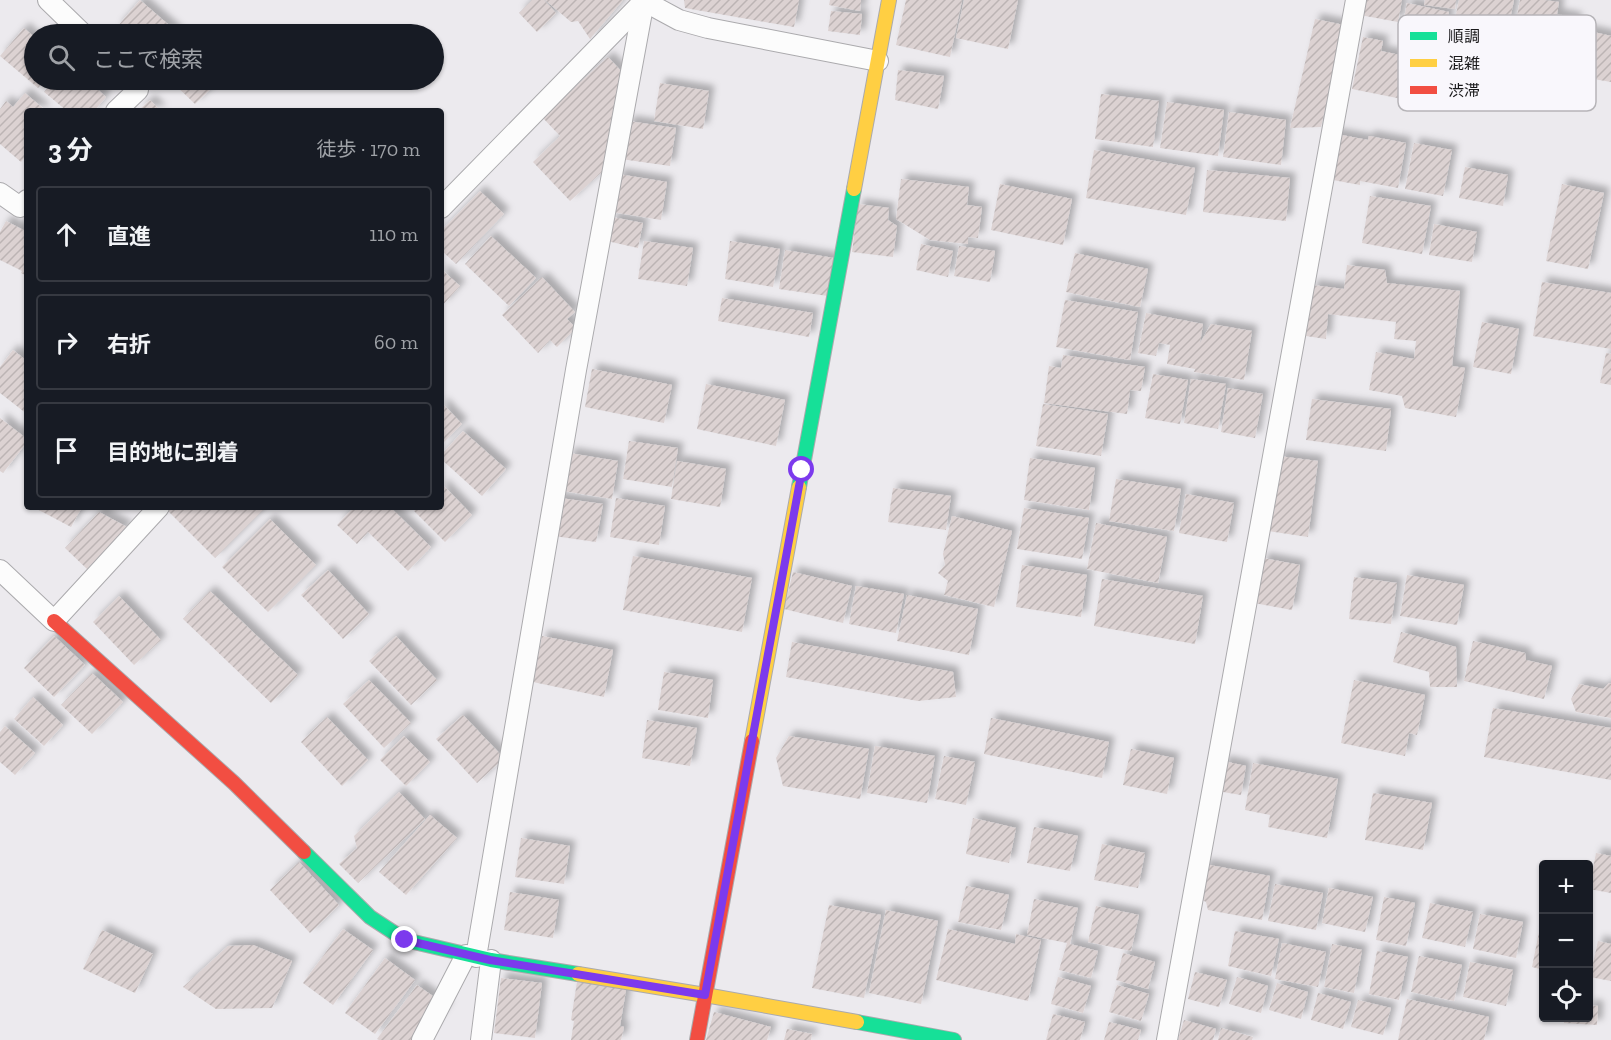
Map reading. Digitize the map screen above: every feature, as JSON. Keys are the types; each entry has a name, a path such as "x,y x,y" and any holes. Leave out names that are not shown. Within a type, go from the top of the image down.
{"street":[{"path":"697,1040 889,0"},
{"path":"54,621 234,783 370,917 405,940 477,957 954,1040"}],"lane":[{"path":"48,0 73,24"},
{"path":"644,0 680,20 708,28 878,61"},
{"path":"444,205 644,0"},
{"path":"481,1040 477,957 574,382 644,0"},
{"path":"1167,1040 1356,0"},
{"path":"119,108 138,90"},
{"path":"0,193 20,207 24,203"},
{"path":"0,570 54,621 156,510"},
{"path":"422,1040 477,957"}],"building":[{"path":"140,0 168,24 119,24"},
{"path":"532,0 544,0 556,13 537,32 519,13"},
{"path":"545,0 623,0 590,39 578,21 571,22"},
{"path":"684,0 799,0 794,27 685,8"},
{"path":"830,0 861,0 860,11 829,5"},
{"path":"906,0 962,0 950,57 896,45"},
{"path":"964,0 1018,0 1008,49 956,38"},
{"path":"1363,0 1402,0 1398,22 1360,15"},
{"path":"1425,0 1456,0 1455,9 1424,5"},
{"path":"1459,0 1514,0 1511,15 1456,15"},
{"path":"1520,0 1544,0 1559,2 1557,14 1562,15 1517,15"},
{"path":"1407,3 1449,12 1448,15 1405,15"},
{"path":"831,11 862,14 860,35 828,31"},
{"path":"1315,19 1344,25 1321,127 1290,128"},
{"path":"24,28 24,76 0,56"},
{"path":"1596,33 1611,36 1611,82 1596,79"},
{"path":"1363,37 1383,41 1381,51 1398,55 1398,98 1352,89"},
{"path":"608,57 622,72 603,171 570,201 533,162 560,136 542,117"},
{"path":"898,70 944,76 938,109 895,100"},
{"path":"660,83 709,91 703,129 654,121"},
{"path":"46,90 98,90 106,97 97,108 63,108 44,92"},
{"path":"180,90 210,90 195,104"},
{"path":"25,93 42,108 24,108 24,158 21,162 0,144 0,109 6,101 13,107"},
{"path":"1101,94 1159,101 1153,147 1095,139"},
{"path":"150,100 158,108 141,108"},
{"path":"1167,102 1224,110 1218,156 1160,148"},
{"path":"1229,112 1286,120 1281,165 1223,157"},
{"path":"628,121 676,128 670,166 621,159"},
{"path":"1331,133 1368,140 1369,136 1406,143 1398,188 1360,181 1360,185 1322,178"},
{"path":"1414,143 1452,150 1443,196 1405,189"},
{"path":"1094,150 1195,168 1186,215 1086,198"},
{"path":"1465,167 1508,175 1503,206 1459,198"},
{"path":"1207,170 1290,178 1286,221 1203,212"},
{"path":"618,174 667,182 661,220 612,212"},
{"path":"901,179 969,187 967,205 982,207 978,238 968,237 968,244 930,240 896,219"},
{"path":"1000,184 1072,199 1063,245 991,230"},
{"path":"1562,184 1604,193 1588,269 1546,261"},
{"path":"480,191 504,214 456,264 444,253 444,228"},
{"path":"1370,196 1431,206 1422,254 1362,243"},
{"path":"858,204 889,208 888,220 897,226 893,257 852,252"},
{"path":"612,217 643,223 638,248 607,241"},
{"path":"6,221 24,230 24,274 21,273 22,271 0,260 0,232"},
{"path":"1434,224 1477,232 1472,262 1429,255"},
{"path":"491,236 536,278 509,306 465,264"},
{"path":"644,241 693,248 687,286 638,279"},
{"path":"730,241 780,249 773,287 725,279"},
{"path":"921,244 953,251 948,277 916,270"},
{"path":"959,246 995,251 990,282 954,276"},
{"path":"785,250 834,258 828,296 779,289"},
{"path":"1075,253 1148,269 1140,307 1066,292"},
{"path":"1347,265 1385,270 1387,283 1460,291 1452,366 1465,368 1456,417 1405,408 1402,396 1369,390 1376,352 1414,359 1416,341 1394,339 1396,322 1328,314 1326,339 1306,336 1312,285 1344,289"},
{"path":"444,272 460,286 444,304"},
{"path":"542,277 575,312 567,319 576,328 557,347 550,340 538,353 502,315"},
{"path":"1542,282 1611,293 1611,349 1533,336"},
{"path":"722,298 813,313 809,337 718,321"},
{"path":"1065,300 1138,312 1130,360 1056,347"},
{"path":"1146,313 1203,324 1200,343 1211,324 1252,331 1244,380 1194,372 1195,369 1167,364 1170,345 1159,343 1156,356 1138,353"},
{"path":"1482,322 1519,329 1511,374 1473,367"},
{"path":"13,350 24,359 24,412 0,393 0,367"},
{"path":"1606,353 1611,354 1611,385 1600,383"},
{"path":"1063,355 1145,367 1141,391 1130,390 1127,414 1044,403 1049,366 1061,368"},
{"path":"592,369 672,385 664,423 585,407"},
{"path":"1153,374 1188,380 1180,424 1145,418"},
{"path":"1191,379 1226,384 1218,429 1184,423"},
{"path":"706,384 785,400 776,446 697,429"},
{"path":"1228,388 1263,394 1255,438 1221,432"},
{"path":"1312,399 1391,409 1386,451 1306,440"},
{"path":"1043,404 1108,414 1101,456 1036,446"},
{"path":"444,405 462,424 444,442"},
{"path":"0,418 24,437 24,446 3,473 0,471"},
{"path":"463,431 506,469 482,496 444,462 444,452"},
{"path":"629,441 678,448 672,487 623,479"},
{"path":"569,453 618,461 612,499 563,491"},
{"path":"1278,456 1318,461 1308,537 1268,531"},
{"path":"1030,458 1095,468 1089,510 1024,500"},
{"path":"677,461 726,469 720,507 671,499"},
{"path":"1116,479 1181,489 1174,531 1109,521"},
{"path":"444,486 472,515 445,542 414,511 444,510"},
{"path":"893,488 951,496 946,530 888,522"},
{"path":"1186,494 1234,503 1227,542 1179,533"},
{"path":"553,497 603,504 596,542 547,535"},
{"path":"616,498 665,506 659,545 610,537"},
{"path":"1024,508 1089,518 1082,559 1017,549"},
{"path":"39,510 80,510 71,527"},
{"path":"169,510 263,510 215,558"},
{"path":"351,510 393,510 431,547 408,571 368,532 357,544 337,525"},
{"path":"99,512 127,527 87,569 65,548"},
{"path":"952,516 1012,531 994,607 944,595 948,581 938,573 945,565 943,554"},
{"path":"270,519 316,565 268,612 222,567"},
{"path":"1096,523 1167,537 1158,583 1087,569"},
{"path":"633,556 752,578 742,632 623,610"},
{"path":"1263,558 1300,565 1292,610 1254,603"},
{"path":"1022,565 1087,575 1081,617 1016,607"},
{"path":"328,570 369,614 343,639 301,595"},
{"path":"793,572 852,586 843,623 784,609"},
{"path":"1407,575 1464,585 1457,625 1400,616"},
{"path":"1354,577 1397,583 1391,624 1349,619"},
{"path":"1102,579 1203,596 1195,644 1094,626"},
{"path":"856,586 904,594 896,633 849,624"},
{"path":"210,591 298,675 271,703 183,619"},
{"path":"907,595 978,609 969,655 897,641"},
{"path":"119,596 161,640 134,665 93,622"},
{"path":"1401,632 1456,647 1457,687 1430,687 1429,672 1393,662"},
{"path":"54,636 85,665 54,697 24,668"},
{"path":"396,636 437,680 411,705 369,661"},
{"path":"542,636 613,650 604,697 533,682"},
{"path":"1473,641 1525,653 1526,660 1552,666 1544,699 1464,681"},
{"path":"792,642 953,672 956,697 918,701 786,677"},
{"path":"664,672 713,680 708,718 658,710"},
{"path":"92,673 123,702 92,734 61,705"},
{"path":"369,680 411,723 384,748 343,704"},
{"path":"1354,680 1425,695 1417,735 1409,733 1405,756 1341,743"},
{"path":"1609,683 1611,684 1611,718 1576,712 1571,699 1579,684 1603,689"},
{"path":"33,697 63,725 44,746 14,719"},
{"path":"1493,708 1611,728 1611,780 1484,757"},
{"path":"463,715 504,758 477,783 436,739"},
{"path":"327,717 368,760 342,786 301,742"},
{"path":"991,718 1109,742 1102,778 984,754"},
{"path":"647,720 697,728 690,766 642,758"},
{"path":"5,726 35,753 15,775 0,762 0,732"},
{"path":"404,736 430,762 406,786 380,760"},
{"path":"789,736 869,749 860,799 783,786 776,758"},
{"path":"875,746 935,756 927,803 867,793"},
{"path":"1131,749 1174,758 1167,794 1123,785"},
{"path":"944,756 975,762 966,805 935,799"},
{"path":"1223,761 1246,766 1241,795 1217,791"},
{"path":"1253,763 1338,779 1327,838 1268,827 1270,815 1245,810"},
{"path":"399,792 425,819 358,883 339,864 357,848 354,836"},
{"path":"1373,793 1432,803 1423,850 1365,840"},
{"path":"430,815 457,838 406,895 379,872"},
{"path":"973,818 1016,828 1009,863 966,854"},
{"path":"1034,827 1078,836 1070,871 1027,863"},
{"path":"521,838 570,846 564,884 515,877"},
{"path":"1102,844 1145,853 1138,888 1094,880"},
{"path":"1596,853 1611,856 1611,893 1593,890"},
{"path":"299,862 339,905 310,933 270,890"},
{"path":"1204,864 1270,876 1262,920 1208,910 1206,902 1198,898"},
{"path":"1275,884 1323,893 1316,930 1268,921"},
{"path":"966,886 1009,895 1001,930 958,922"},
{"path":"1329,888 1373,897 1365,932 1322,923"},
{"path":"510,892 559,900 553,938 504,930"},
{"path":"1384,897 1415,903 1406,946 1376,940"},
{"path":"1034,899 1078,908 1070,944 1098,951 1091,978 1059,970 1067,943 1027,935"},
{"path":"1430,903 1473,912 1465,947 1422,938"},
{"path":"829,905 881,915 864,998 812,988"},
{"path":"1096,906 1139,915 1131,951 1088,942"},
{"path":"886,910 938,921 921,1004 869,993"},
{"path":"1480,914 1523,922 1516,958 1473,949"},
{"path":"343,929 373,950 333,1005 303,983"},
{"path":"948,929 1015,944 1016,934 1041,940 1028,1001 936,980"},
{"path":"102,930 153,954 135,993 83,969"},
{"path":"1235,931 1279,939 1271,976 1228,966"},
{"path":"1539,932 1539,969 1532,967"},
{"path":"1598,941 1611,944 1611,981 1593,978 1593,964"},
{"path":"1282,943 1326,952 1318,987 1275,979"},
{"path":"1332,944 1362,950 1354,993 1324,987"},
{"path":"253,945 292,961 272,1008 216,1009 183,987 228,946"},
{"path":"1377,951 1408,957 1399,1000 1369,994"},
{"path":"1123,953 1155,962 1148,989 1116,980"},
{"path":"1419,956 1462,965 1454,1001 1411,992"},
{"path":"385,958 415,980 375,1034 345,1013"},
{"path":"1470,962 1513,970 1506,1006 1463,997"},
{"path":"1195,972 1227,980 1219,1007 1188,999"},
{"path":"1058,977 1091,986 1083,1013 1051,1004"},
{"path":"1237,977 1268,986 1261,1013 1229,1004"},
{"path":"501,978 542,983 535,1038 494,1033"},
{"path":"577,982 626,990 620,1026 624,1027 621,1040 571,1040 574,1021 571,1020"},
{"path":"1277,983 1308,992 1301,1019 1269,1010"},
{"path":"417,985 447,1006 422,1040 377,1039"},
{"path":"1117,985 1149,994 1141,1021 1109,1012"},
{"path":"1318,993 1351,1002 1343,1029 1311,1020"},
{"path":"1407,999 1489,1017 1484,1040 1398,1040"},
{"path":"1358,1000 1391,1008 1383,1035 1351,1027"},
{"path":"1593,1006 1598,1006 1597,1025 1564,1023 1593,1022"},
{"path":"714,1012 771,1027 767,1040 706,1040"},
{"path":"1053,1014 1085,1022 1080,1040 1046,1040"},
{"path":"1184,1020 1216,1029 1213,1040 1178,1040"},
{"path":"1109,1022 1141,1030 1138,1040 1104,1040"},
{"path":"1221,1028 1253,1037 1252,1040 1218,1040"},
{"path":"787,1029 812,1034 811,1040 784,1040"}],"traffic: fast":[{"path":"799,487 854,189"},
{"path":"304,852 370,917 405,940 491,960 578,974"},
{"path":"857,1022 954,1040"}],"traffic: slow":[{"path":"854,189 889,0"},
{"path":"752,741 799,487"},
{"path":"578,974 857,1022"}],"traffic: jam":[{"path":"54,621 234,783 304,852"},
{"path":"697,1040 752,741"}],"route":[{"path":"405,940 490,960 705,995 802,470"}]}
